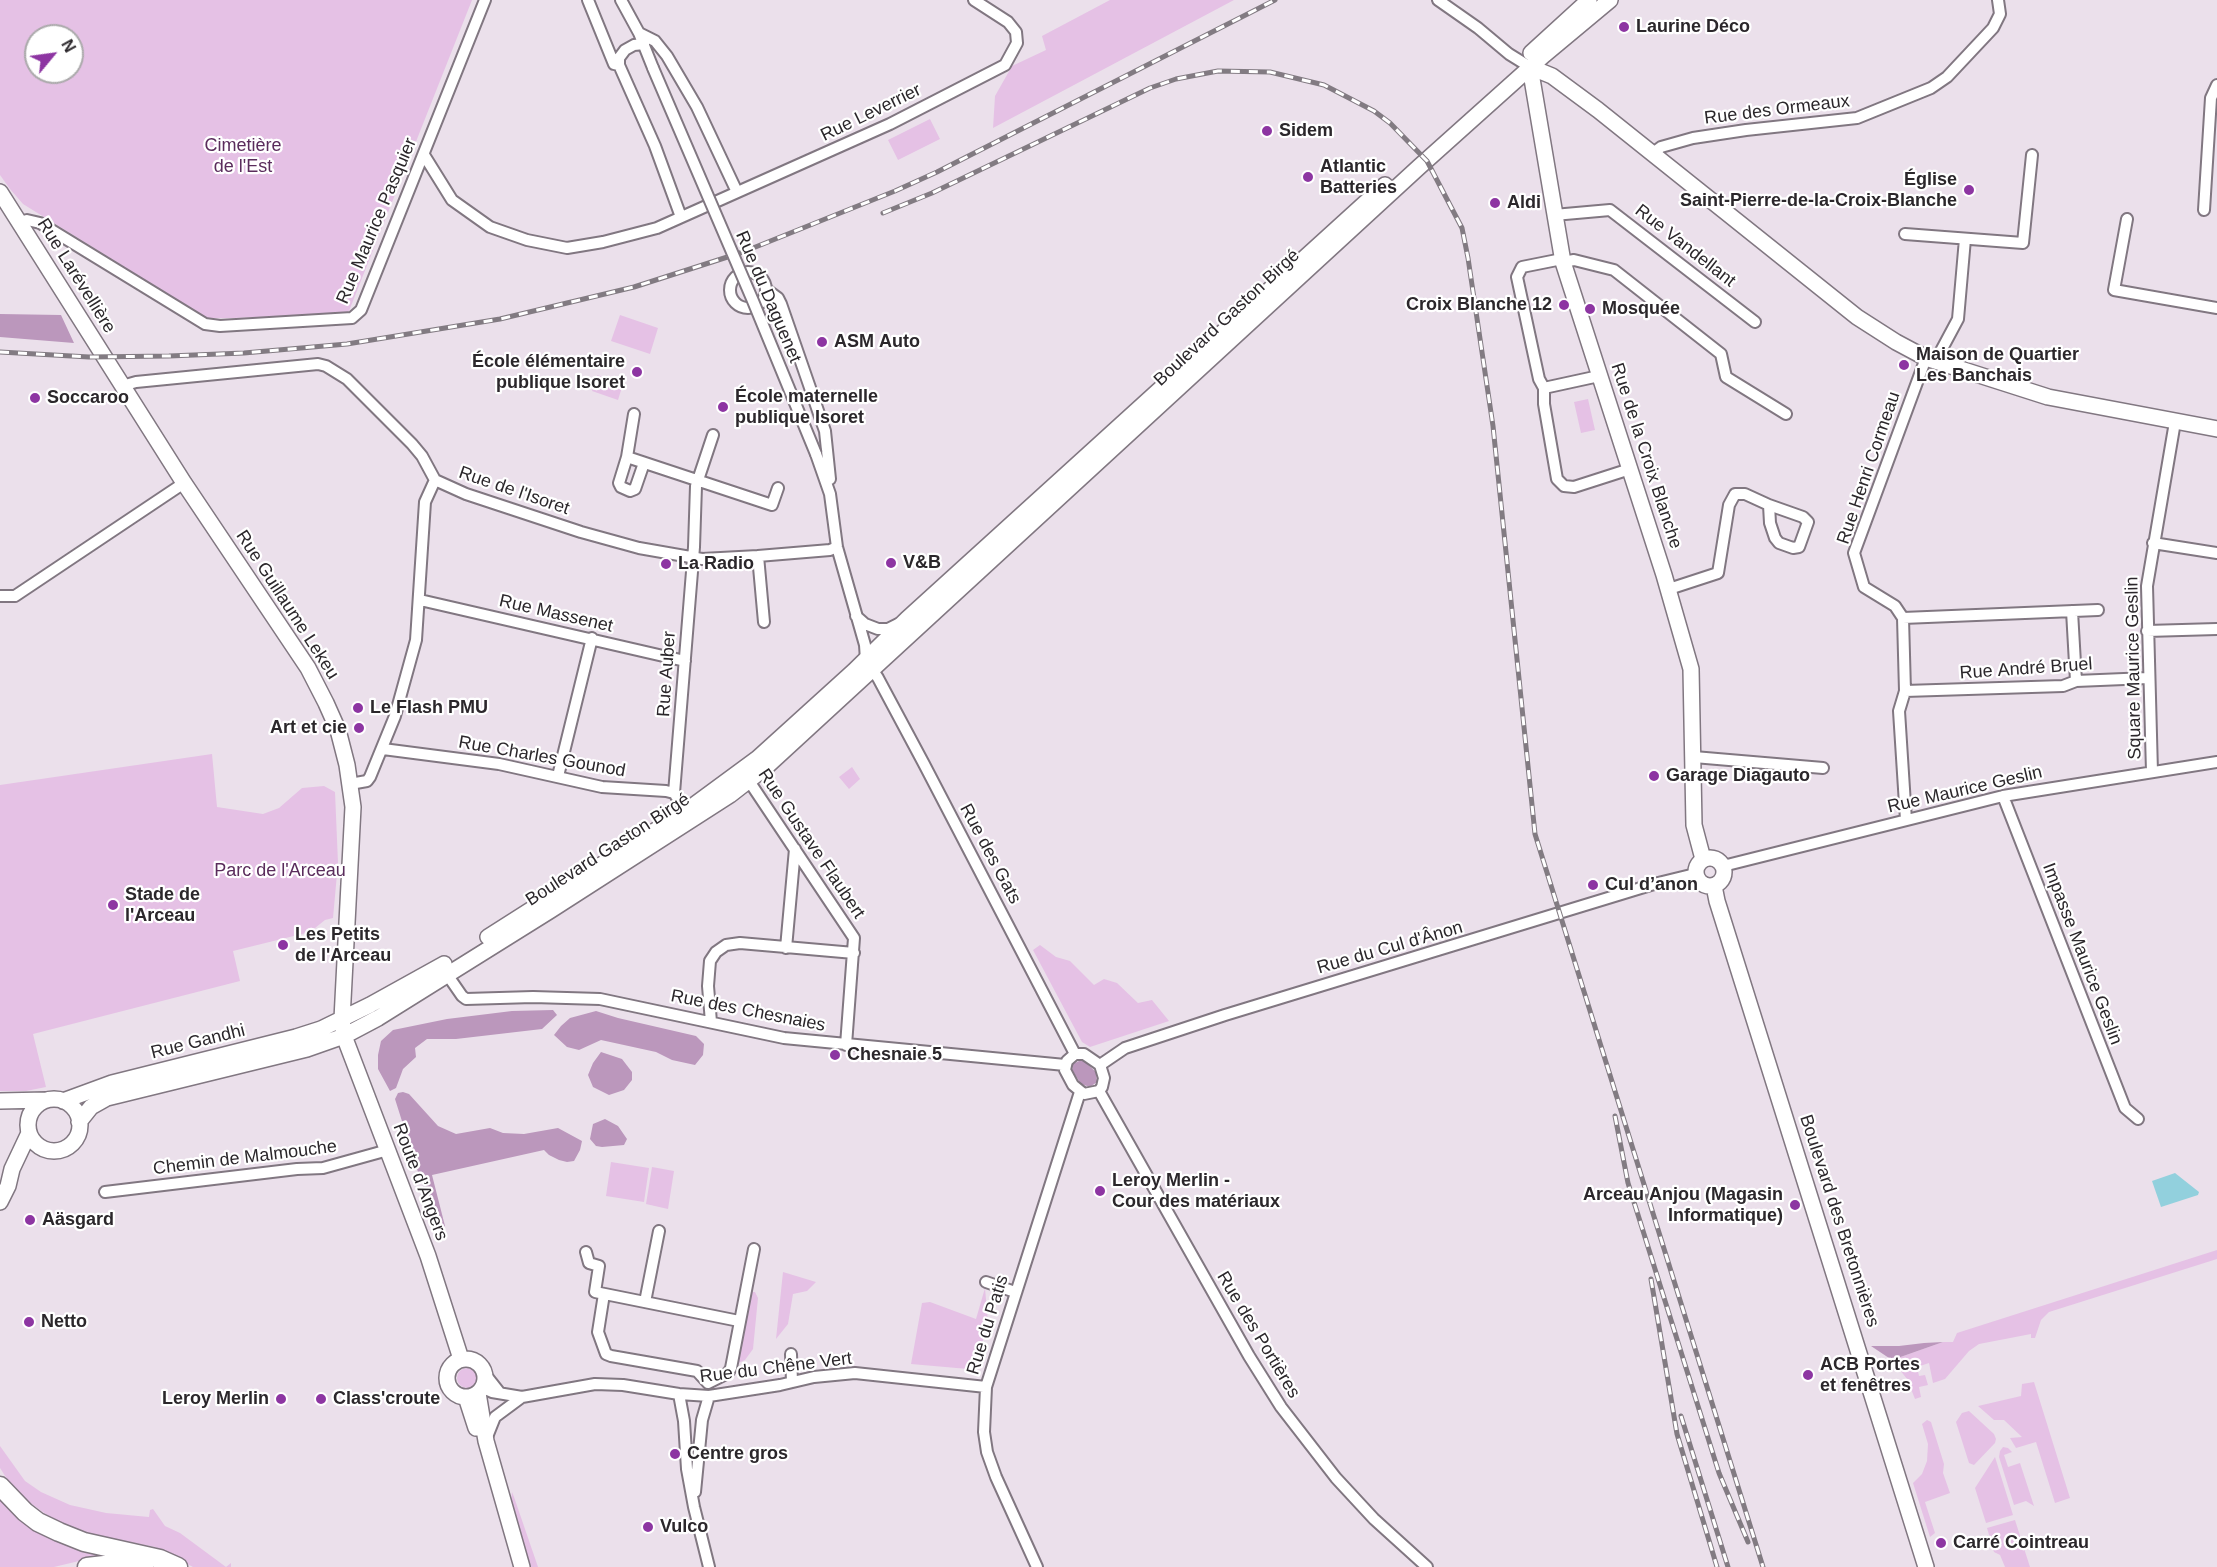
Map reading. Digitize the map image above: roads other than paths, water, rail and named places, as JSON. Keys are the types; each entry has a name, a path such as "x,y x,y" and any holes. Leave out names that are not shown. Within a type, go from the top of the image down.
{"highway":[{"path":"0,1486 25,1512 38,1522 59,1532 84,1542 160,1559 178,1567"},
{"path":"87,1567 135,1562 162,1567"}],"street":[{"name":"Rue Maurice Pasquier","path":"19,223 27,220 40,223 205,324 220,326 345,320 358,315 485,0"},
{"path":"588,0 614,64 619,65"},
{"name":"Rue du Daguenet","path":"621,0 642,38 816,454 830,494 837,547 870,665"},
{"name":"Rue Leverrier","path":"424,155 452,200 490,227 527,240 567,248 603,242 657,228 890,124 1005,65 1015,48 1017,37 1013,27 974,0"},
{"path":"1438,0 1526,65 1552,76 1653,153 1857,316 1896,342 1930,360 2048,397 2217,429"},
{"name":"Boulevard Gaston Birgé","path":"344,1036 378,1018 444,970 686,811 745,775 766,767 870,665 1526,65 1589,0"},
{"name":"Boulevard Gaston Birgé","path":"870,665 907,619 1526,65 1610,0"},
{"name":"Rue des Ormeaux","path":"1653,153 1661,147 1693,138 1857,118 1931,88 1947,77 1993,28 2000,14 1998,0"},
{"path":"681,217 655,146 619,65 618,58 642,38 655,41 667,56 697,107 737,192"},
{"name":"Rue de la Croix Blanche","path":"1526,65 1562,261 1669,589 1691,669 1694,825 1703,859"},
{"path":"2204,210 2212,156 2211,98 2217,85"},
{"path":"1905,234 2024,243 2031,155"},
{"name":"Rue Larévellière","path":"0,192 120,383"},
{"name":"Rue Vandellant","path":"1554,215 1610,210 1755,322"},
{"path":"2127,219 2114,290 2217,308"},
{"name":"Rue Henri Cormeau","path":"1903,618 1895,606 1864,587 1854,553 1930,360 1958,319 1965,239"},
{"path":"1630,469 1574,487 1567,487 1559,482 1544,404 1544,388 1539,379 1523,310 1518,273 1526,266 1574,260 1614,270 1721,354 1726,376 1786,414"},
{"path":"767,290 778,298 781,304 825,431 828,443 830,494"},
{"name":"Rue de l'Isoret","path":"120,383 307,365 326,366 348,379 412,444 422,456 435,480 466,494 581,532 639,548 710,560 830,550 837,547"},
{"path":"1544,388 1599,376"},
{"name":"Rue Guillaume Lekeu","path":"120,383 308,668 338,730 347,765 353,807 342,1018"},
{"path":"634,414 627,457 619,483 622,488 632,491 635,489 644,463"},
{"name":"Square Maurice Geslin","path":"2152,772 2147,586 2175,422"},
{"name":"Rue Auber","path":"674,793 697,481 713,435"},
{"path":"627,457 772,505 778,488"},
{"path":"350,784 367,781 383,749 395,716 416,640 425,502 435,480"},
{"path":"0,596 15,596 184,483"},
{"path":"1669,589 1718,573 1729,505 1735,494 1745,494 1769,505"},
{"path":"2153,543 2217,554"},
{"path":"758,556 764,622"},
{"name":"Rue Massenet","path":"420,600 685,661"},
{"path":"1906,820 1899,711 1905,691 1903,618 2098,610"},
{"path":"2072,611 2076,681"},
{"path":"856,616 869,626 883,629 907,619"},
{"path":"2147,631 2217,629"},
{"path":"558,776 592,639"},
{"name":"Rue des Gats","path":"870,665 1075,1054"},
{"name":"Rue André Bruel","path":"1905,691 2063,686 2076,681 2148,678"},
{"name":"Rue Charles Gounod","path":"383,749 499,764 602,787 674,793"},
{"path":"1694,758 1823,768"},
{"name":"Rue Maurice Geslin","path":"1723,866 2003,796 2217,762"},
{"name":"Boulevard Gaston Birgé","path":"342,1018 444,970 551,910 745,775"},
{"name":"Rue Gustave Flaubert","path":"745,775 851,932 855,945 846,1045"},
{"path":"674,793 686,811"},
{"name":"Impasse Maurice Geslin","path":"2003,796 2125,1108 2138,1119"},
{"path":"786,948 795,849"},
{"path":"1703,859 1717,860 1723,866 1723,878 1714,886 1703,885 1695,874 1696,867 1703,859"},
{"name":"Rue du Cul d'Ânon","path":"1100,1065 1125,1048 1225,1015 1654,884 1695,874"},
{"name":"Boulevard des Bretonnières","path":"1714,886 1926,1567"},
{"path":"711,1022 708,977 710,962 716,952 733,943 854,953"},
{"name":"Rue des Chesnaies","path":"444,970 466,999 533,997 600,999 784,1038 1065,1065"},
{"name":"Route d’Angers","path":"342,1018 344,1036 428,1256 461,1359"},
{"name":"Rue Gandhi","path":"63,1101 112,1083 296,1037 321,1029 342,1018"},
{"name":"Rue Gandhi","path":"79,1122 90,1107 107,1098 307,1049 344,1036"},
{"path":"1075,1054 1087,1056 1100,1065 1104,1078 1099,1091 1089,1094 1080,1092 1067,1075 1065,1065 1075,1054"},
{"name":"Rue des Portières","path":"1099,1091 1249,1356 1281,1407 1336,1478 1374,1519 1427,1567"},
{"name":"Rue du Patis","path":"1037,1567 987,1452 984,1432 986,1387 1080,1092"},
{"path":"55,1099 63,1101 75,1110 79,1122 78,1134 71,1145 57,1151 45,1150 35,1144 16,1113 0,1103 55,1099"},
{"path":"8,1186 12,1169 28,1130 32,1110 46,1100"},
{"path":"0,1202 8,1186 28,1159 45,1150"},
{"name":"Chemin de Malmouche","path":"105,1192 297,1169 323,1168 388,1150"},
{"path":"645,1302 659,1231"},
{"path":"604,1294 598,1332 606,1354 697,1371 708,1383 728,1373 730,1368 754,1250"},
{"path":"586,1252 589,1263 599,1266 595,1292 740,1321"},
{"path":"986,1282 1016,1292"},
{"path":"791,1354 792,1382"},
{"path":"478,1388 457,1395 452,1391 447,1381 447,1374 451,1366 461,1359 470,1359 478,1363 478,1388 486,1441 517,1562"},
{"name":"Rue du Chêne Vert","path":"478,1388 522,1397 595,1384 623,1385 679,1394 709,1396 814,1377 855,1373 986,1387"},
{"path":"478,1388 510,1538"},
{"name":"Rue du Chêne Vert","path":"679,1394 684,1421 687,1469 709,1567"},
{"path":"694,1508 702,1420 709,1396"},
{"name":"Rue du Chêne Vert","path":"486,1441 495,1417 522,1397"}],"water":[{"path":"2175,1173 2199,1192 2198,1195 2161,1207 2152,1181"}],"railway":[{"path":"0,352 89,357 169,356 244,353 347,344 500,319 634,287 743,252 895,191 937,172 1275,0"},
{"path":"883,213 932,193 1150,88 1176,79 1218,71 1270,72 1324,85 1374,111 1390,123 1427,161 1462,228 1468,258 1493,426 1535,834 1763,1567"},
{"path":"1615,1116 1628,1183 1719,1473 1748,1542"},
{"path":"1651,1279 1677,1434 1717,1567"},
{"path":"1681,1416 1728,1567"}],"place":[{"name":"Laurine Déco","path":"1624,27"},
{"name":"Sidem","path":"1267,131"},
{"name":"Atlantic Batteries","path":"1308,177"},
{"name":"Église Saint-Pierre-de-la-Croix-Blanche","path":"1969,190"},
{"name":"Aldi","path":"1495,203"},
{"name":"Croix Blanche 12","path":"1564,305"},
{"name":"Mosquée","path":"1590,309"},
{"name":"ASM Auto","path":"822,342"},
{"name":"Maison de Quartier Les Banchais","path":"1904,365"},
{"name":"École élémentaire publique Isoret","path":"637,372"},
{"name":"Soccaroo","path":"35,398"},
{"name":"École maternelle publique Isoret","path":"723,407"},
{"name":"V&B","path":"891,563"},
{"name":"La Radio","path":"666,564"},
{"name":"Le Flash PMU","path":"358,708"},
{"name":"Art et cie","path":"359,728"},
{"name":"Garage Diagauto","path":"1654,776"},
{"name":"Cul d’anon","path":"1593,885"},
{"name":"Stade de l'Arceau","path":"113,905"},
{"name":"Les Petits de l'Arceau","path":"283,945"},
{"name":"Chesnaie 5","path":"835,1055"},
{"name":"Leroy Merlin - Cour des matériaux","path":"1100,1191"},
{"name":"Arceau Anjou (Magasin Informatique)","path":"1795,1205"},
{"name":"Aäsgard","path":"30,1220"},
{"name":"Netto","path":"29,1322"},
{"name":"ACB Portes et fenêtres","path":"1808,1375"},
{"name":"Leroy Merlin","path":"281,1399"},
{"name":"Class'croute","path":"321,1399"},
{"name":"Centre gros","path":"675,1454"},
{"name":"Vulco","path":"648,1527"},
{"name":"Carré Cointreau","path":"1941,1543"}],"park label":[{"name":"Cimetière de l'Est","path":"243,156"},
{"name":"Parc de l'Arceau","path":"280,871"}]}
